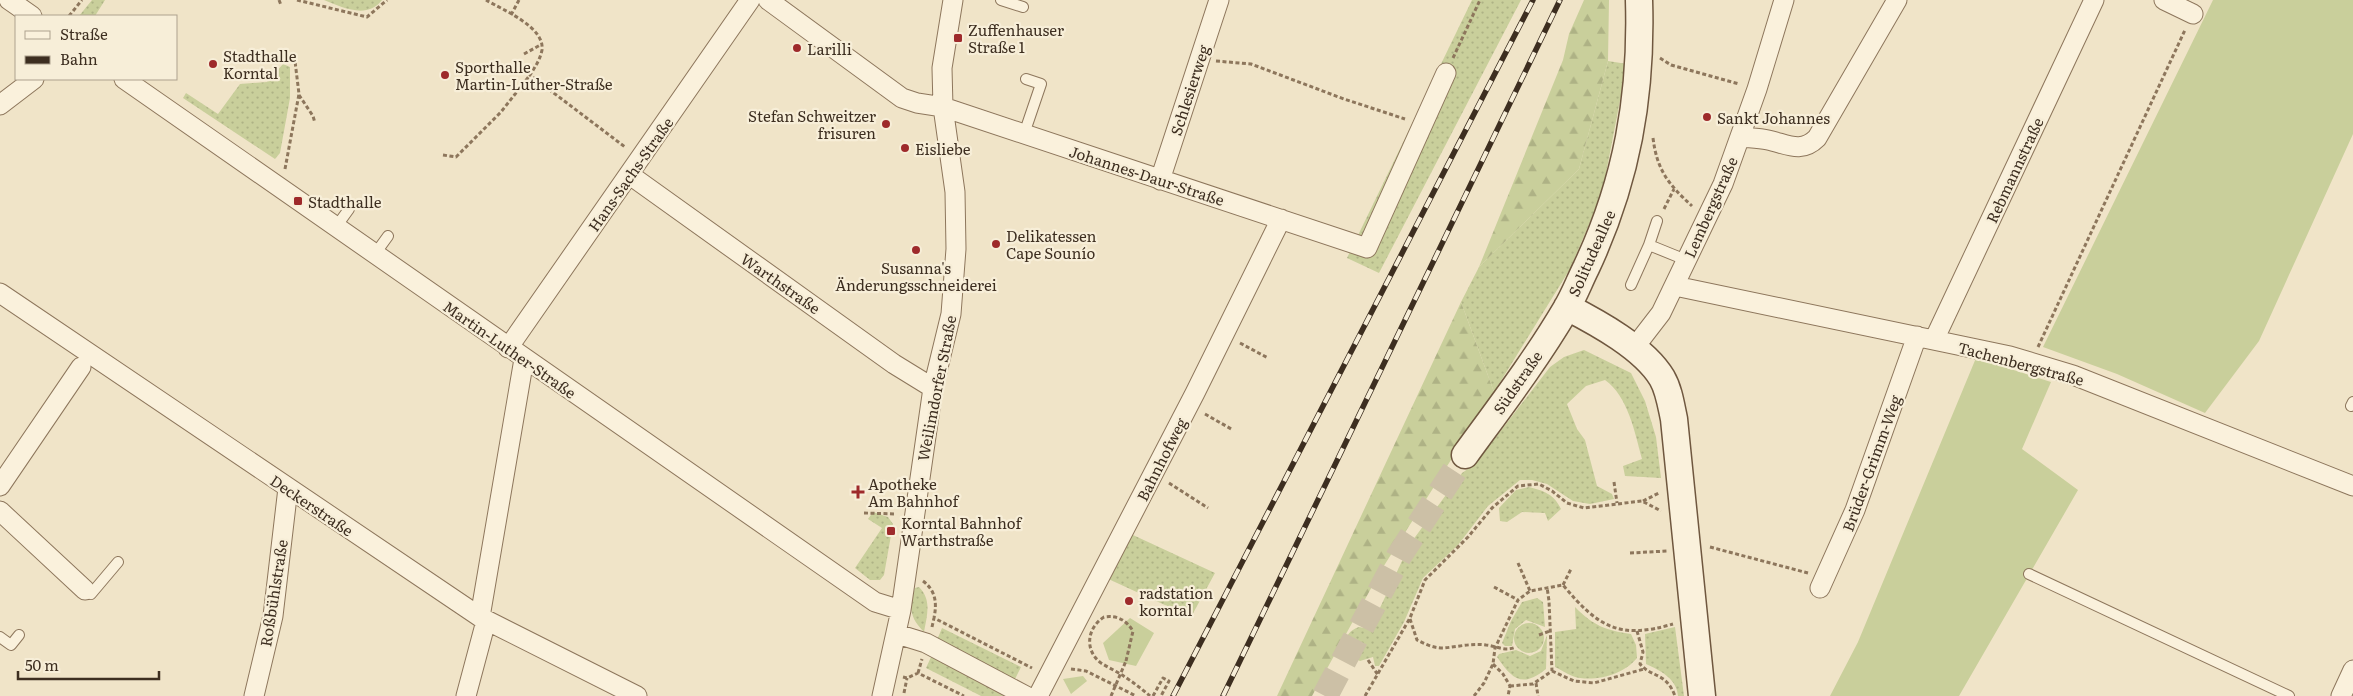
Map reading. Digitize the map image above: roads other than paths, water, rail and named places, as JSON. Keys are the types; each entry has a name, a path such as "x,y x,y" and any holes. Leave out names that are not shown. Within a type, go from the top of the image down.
{"main road":[{"name":"Solitudeallee","path":"1639,1 1639,54 1628,149 1610,213 1567,307 1585,316 1634,348 1657,371 1668,395 1674,419 1682,513 1679,546 1702,696"},
{"name":"Südstraße","path":"1465,455 1535,359 1567,307"}],"street":[{"path":"9,0 31,15"},
{"name":"Hans-Sachs-Straße","path":"508,348 750,0"},
{"name":"Johannes-Daur-Straße","path":"768,0 902,98 917,103 943,107 1367,248 1446,72"},
{"name":"Weilimdorfer Straße","path":"882,696 901,610 933,388 951,314 956,248 955,192 943,107 942,68 953,0"},
{"name":"Schlesierweg","path":"1160,180 1219,0"},
{"name":"Lembergstraße","path":"1634,348 1661,313 1723,184 1757,89 1784,0"},
{"path":"1740,138 1765,139 1799,148 1812,144 1896,0"},
{"name":"Rebmannstraße","path":"1926,338 2094,0"},
{"path":"2164,0 2193,14"},
{"path":"0,105 33,80"},
{"name":"Martin-Luther-Straße","path":"125,80 875,602 901,610"},
{"name":"Warthstraße","path":"630,175 894,364 933,388"},
{"name":"Bahnhofweg","path":"1038,696 1189,405 1281,220"},
{"name":"Tachenbergstraße","path":"1675,286 2010,356 2073,375 2353,486"},
{"name":"Deckerstraße","path":"0,293 483,619 637,696"},
{"name":"Brüder-Grimm-Weg","path":"1823,582 1926,338"},
{"path":"466,696 483,619 524,358"},
{"path":"0,486 81,367"},
{"name":"Roßbühlstraße","path":"254,696 273,616 288,488"},
{"path":"0,511 85,590"},
{"path":"897,634 926,643 1026,696"},
{"path":"2341,696 2353,670"}],"lane":[{"path":"1001,0 1023,7"},
{"path":"1024,134 1041,84 1026,79"},
{"path":"336,227 348,209"},
{"path":"1631,285 1649,245 1657,221"},
{"path":"375,254 388,236"},
{"path":"1649,245 1686,260"},
{"path":"85,590 90,594 118,562"},
{"path":"2029,574 2289,696"},
{"path":"0,637 11,645 19,635"}],"tunnel":[{"path":"1325,696 1399,556 1465,455"}],"railway":[{"path":"1173,696 1533,0"},
{"path":"1223,696 1560,0"}],"place":[{"name":"Zuffenhauser Straße 1","path":"958,38"},
{"name":"Larilli","path":"797,48"},
{"name":"Stadthalle Korntal","path":"213,64"},
{"name":"Sporthalle Martin-Luther-Straße","path":"445,75"},
{"name":"Sankt Johannes","path":"1707,117"},
{"name":"Stefan Schweitzer frisuren","path":"886,124"},
{"name":"Eisliebe","path":"905,148"},
{"name":"Stadthalle","path":"298,201"},
{"name":"Delikatessen Cape Sounío","path":"996,244"},
{"name":"Susanna's Änderungsschneiderei","path":"916,250"},
{"name":"Apotheke Am Bahnhof","path":"858,492"},
{"name":"Korntal Bahnhof Warthstraße","path":"891,531"},
{"name":"radstation korntal","path":"1129,601"}]}
